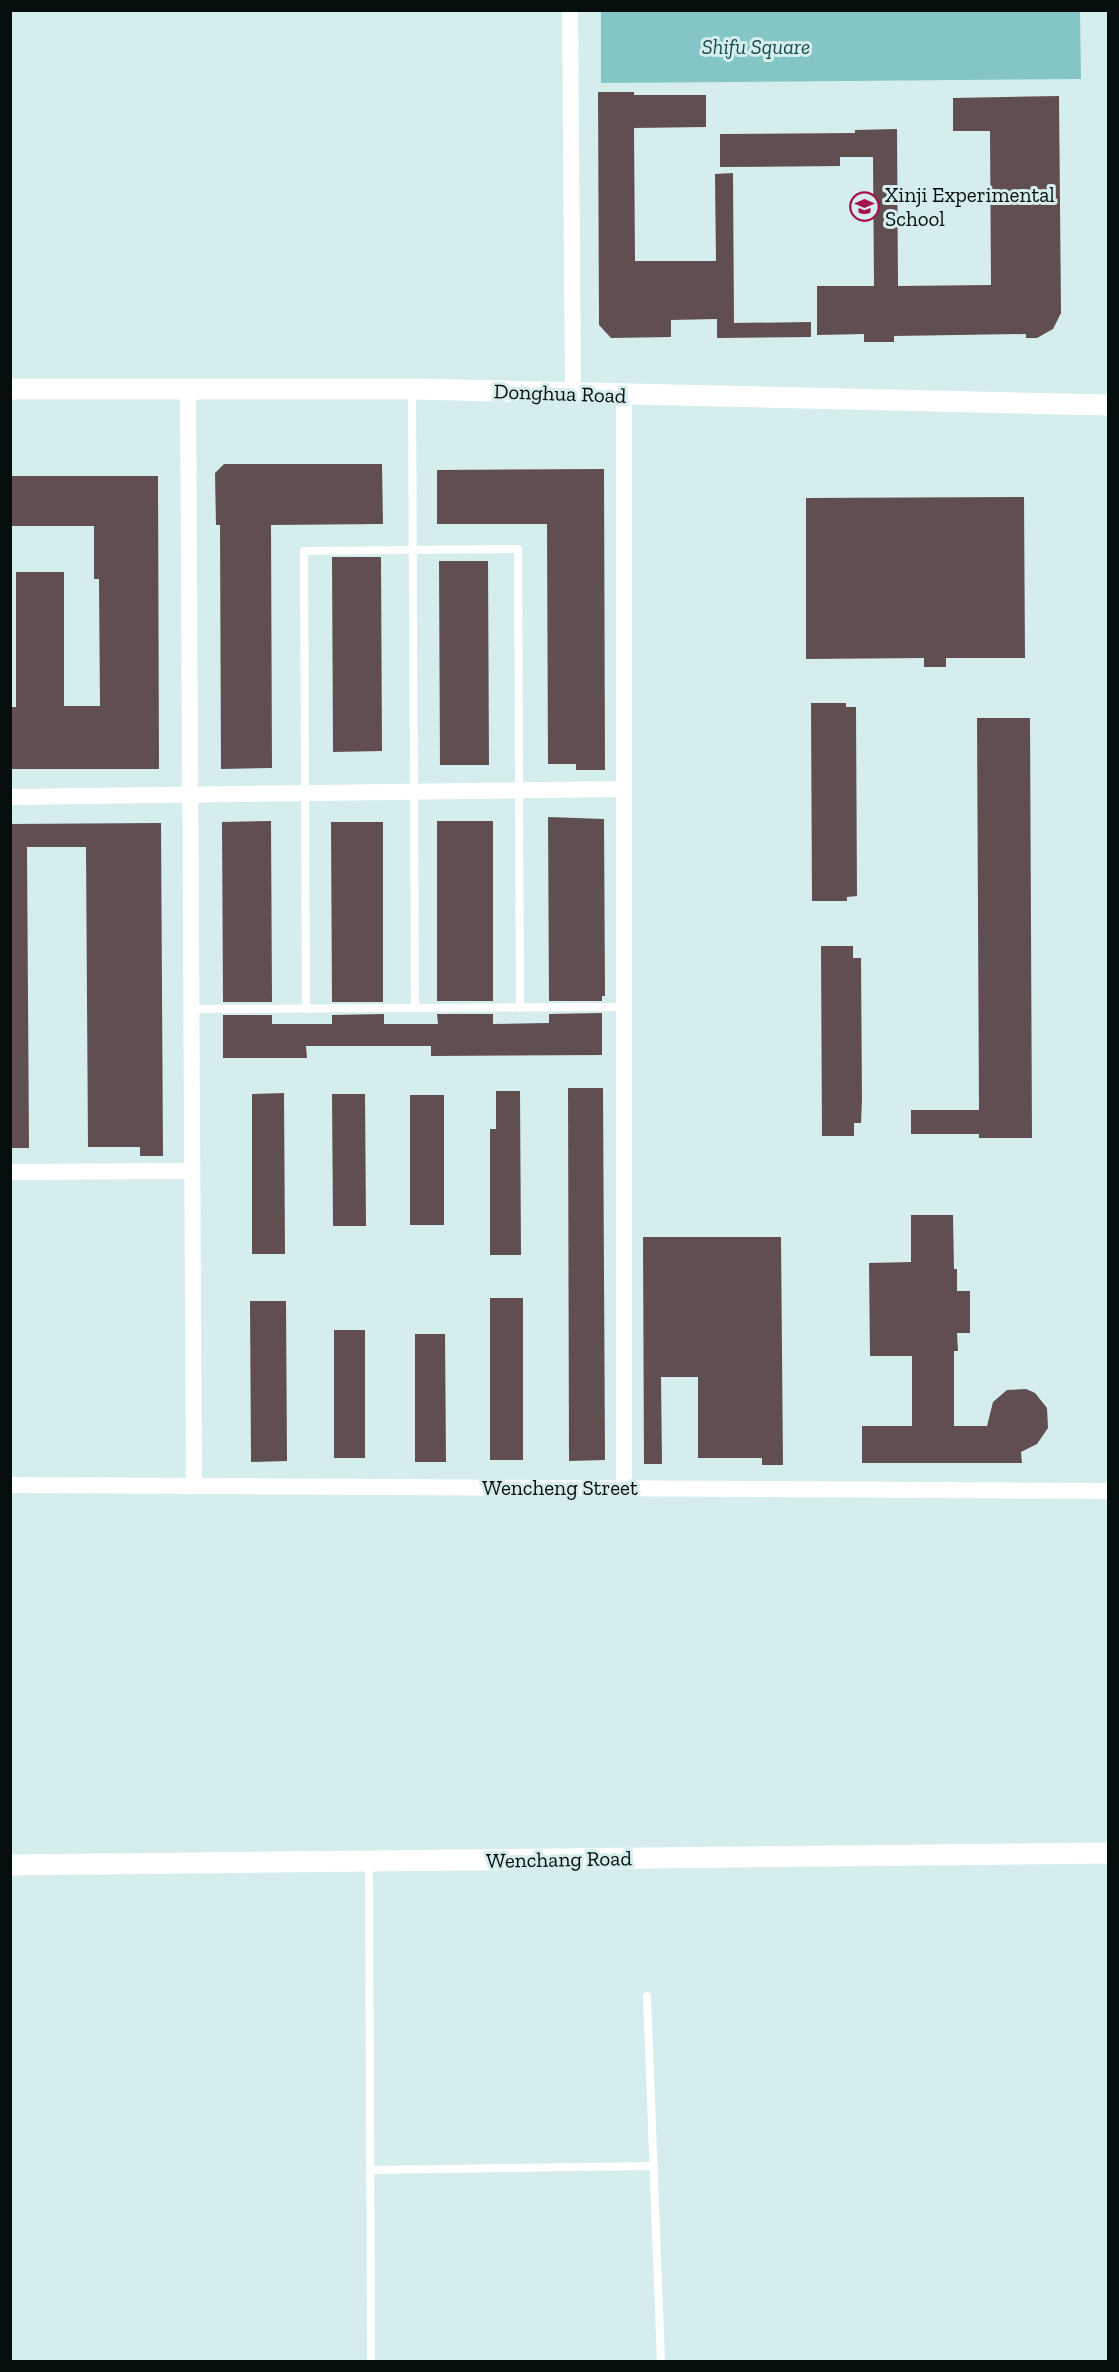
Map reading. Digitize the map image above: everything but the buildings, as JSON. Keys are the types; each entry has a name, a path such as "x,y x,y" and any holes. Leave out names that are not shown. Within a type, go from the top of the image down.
{"street":[{"path":"570,10 573,393"},
{"name":"Donghua Road","path":"10,388 412,389 1108,405"},
{"path":"188,388 194,1486"},
{"path":"624,395 624,1488"},
{"path":"10,797 624,789"},
{"path":"10,1172 192,1172"},
{"name":"Wencheng Street","path":"10,1485 1108,1491"},
{"name":"Wenchang Road","path":"10,1865 1108,1853"}],"lane":[{"path":"412,389 415,1008"},
{"path":"306,1009 304,551 518,549 520,1008"},
{"path":"192,1009 624,1007"},
{"path":"369,1861 371,2361"},
{"path":"647,1996 661,2361"},
{"path":"370,2170 654,2166"}],"green space":[{"name":"Shifu Square","path":"601,11 1080,11 1081,79 601,83"}],"place":[{"name":"Xinji Experimental School","path":"864,206"}]}
